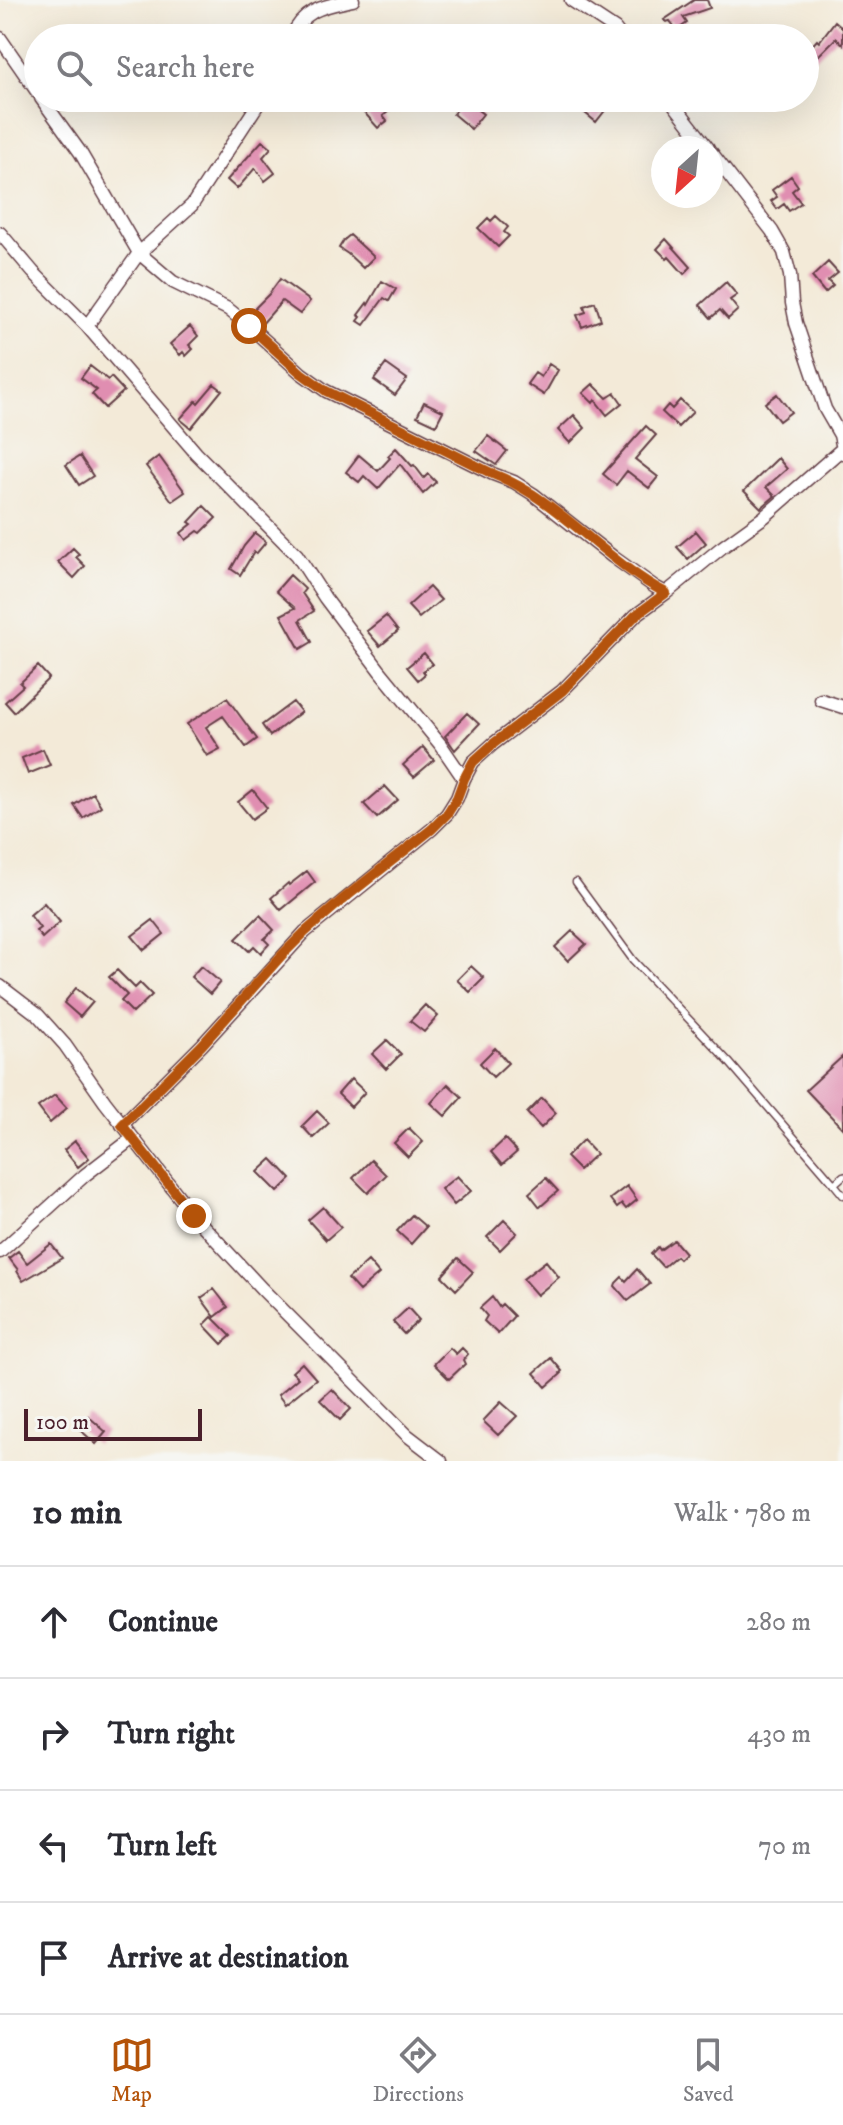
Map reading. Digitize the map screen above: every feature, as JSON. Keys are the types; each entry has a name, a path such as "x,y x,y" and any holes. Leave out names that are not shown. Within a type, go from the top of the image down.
{"street":[{"path":"300,24 307,15 323,6 353,0"},
{"path":"571,0 607,24"},
{"path":"0,38 24,73"},
{"path":"51,112 80,152 139,253 173,282 228,309 326,391 514,482 666,593"},
{"path":"87,326 139,253 192,205 253,112"},
{"path":"680,112 698,136"},
{"path":"122,1125 202,1045 305,932 447,814 473,762 562,691 636,615 764,517 843,450 840,435 825,409 796,323 784,252 772,231 723,168"},
{"path":"0,233 33,272 87,326 196,453 297,555 325,598 464,779"},
{"path":"821,700 843,707"},
{"path":"0,986 38,1015 65,1045 122,1125 194,1216 407,1435 441,1461"},
{"path":"0,1252 85,1175 133,1138"}],"lane":[{"path":"576,882 633,960 729,1062 843,1195"},
{"path":"834,1184 843,1176"}],"building":[{"path":"694,0 707,0 710,8 683,17 686,24 672,24 664,20"},
{"path":"835,21 843,28 843,44 836,38 819,55 819,42"},
{"path":"364,112 388,112 383,116 387,121 378,128"},
{"path":"480,112 483,114 471,129 453,114"},
{"path":"584,112 604,112 596,122"},
{"path":"262,141 271,148 263,157 275,173 265,181 255,168 237,189 227,180"},
{"path":"791,176 798,186 792,191 801,203 789,211 784,204 777,209 771,201 777,197 772,190"},
{"path":"496,216 508,227 504,232 509,236 498,247 478,228 488,218 491,221"},
{"path":"350,235 374,257 363,268 339,248"},
{"path":"666,239 691,267 684,274 657,249"},
{"path":"828,262 838,273 828,281 833,286 825,293 812,277"},
{"path":"280,279 310,301 300,314 282,301 261,325 249,314"},
{"path":"382,281 396,289 389,301 384,298 364,325 358,321 361,317 358,315 368,305"},
{"path":"726,282 737,295 730,300 738,310 728,319 720,310 711,318 700,305"},
{"path":"595,302 601,320 582,327 577,315 586,312 584,306"},
{"path":"190,326 198,336 189,345 193,349 186,356 183,352 180,355 170,344"},
{"path":"386,364 407,379 395,395 374,380"},
{"path":"549,364 558,370 544,395 527,384 535,373 541,377"},
{"path":"90,366 108,380 111,377 124,391 105,408 92,394 97,390 81,378"},
{"path":"214,384 222,390 191,428 180,419"},
{"path":"593,384 607,398 615,393 622,403 607,415 595,400 593,403 583,393"},
{"path":"777,394 791,412 779,421 765,403"},
{"path":"680,400 693,412 678,427 662,412 668,405 672,409"},
{"path":"424,402 443,411 436,425 417,416"},
{"path":"574,415 585,428 570,443 558,430"},
{"path":"646,426 656,435 635,459 658,477 649,488 627,471 616,485 603,474"},
{"path":"488,436 507,451 496,465 476,451"},
{"path":"396,448 424,478 428,474 436,482 423,494 400,464 378,489 364,476 359,482 346,472 359,455 378,471"},
{"path":"80,456 93,476 79,485 66,465"},
{"path":"159,456 185,492 172,501 146,466"},
{"path":"778,458 787,469 766,487 775,496 761,508 744,491"},
{"path":"204,506 216,518 201,533 198,531 186,540 181,533 192,524 189,522"},
{"path":"696,531 706,543 688,559 677,547"},
{"path":"255,533 266,542 256,554 254,552 240,575 231,569"},
{"path":"73,548 79,554 76,557 85,566 74,578 58,562"},
{"path":"290,575 305,589 302,593 314,611 300,620 312,642 300,649 281,615 295,608 276,591"},
{"path":"429,587 441,600 419,618 408,606"},
{"path":"386,616 398,631 380,646 367,631"},
{"path":"424,653 433,664 423,671 425,674 418,680 407,667"},
{"path":"38,666 49,678 14,712 5,702 23,686 20,683"},
{"path":"227,698 257,739 246,747 223,716 206,727 220,749 207,756 187,724"},
{"path":"293,702 301,712 270,736 262,725"},
{"path":"467,713 479,724 455,750 445,736"},
{"path":"423,747 434,760 414,777 403,765"},
{"path":"43,749 50,765 28,774 22,758"},
{"path":"385,786 398,800 377,818 364,804"},
{"path":"253,790 267,808 252,819 238,802"},
{"path":"93,793 101,806 83,818 74,805"},
{"path":"307,871 315,882 281,910 271,898"},
{"path":"44,903 60,922 42,938 36,931 40,928 30,915"},
{"path":"260,915 274,930 264,939 269,944 261,953 254,946 249,951 236,939"},
{"path":"153,920 164,934 144,950 132,936"},
{"path":"572,931 586,944 568,961 555,947"},
{"path":"201,966 220,982 210,994 191,977"},
{"path":"471,966 484,978 470,992 457,980"},
{"path":"117,970 135,988 140,983 152,995 133,1013 121,1001 127,995 109,977"},
{"path":"76,988 93,1002 80,1017 64,1003"},
{"path":"425,1005 438,1016 424,1032 410,1021"},
{"path":"387,1040 401,1054 386,1069 372,1054"},
{"path":"495,1048 508,1063 493,1077 480,1063"},
{"path":"843,1056 843,1129 806,1090"},
{"path":"351,1079 365,1092 351,1107 338,1094"},
{"path":"448,1084 462,1097 445,1116 431,1103"},
{"path":"55,1095 67,1108 50,1123 38,1107"},
{"path":"542,1098 556,1113 541,1128 527,1113"},
{"path":"317,1111 329,1123 313,1138 302,1126"},
{"path":"409,1128 423,1142 408,1157 394,1143"},
{"path":"505,1139 517,1152 502,1165 491,1152"},
{"path":"583,1140 596,1154 579,1170 566,1157"},
{"path":"75,1141 89,1158 78,1167 64,1150"},
{"path":"272,1159 291,1179 278,1192 258,1172"},
{"path":"371,1160 386,1175 368,1193 353,1178"},
{"path":"457,1176 471,1191 454,1205 441,1189"},
{"path":"546,1178 558,1191 540,1207 529,1193"},
{"path":"627,1186 637,1200 626,1209 622,1204 617,1208 610,1199"},
{"path":"323,1207 341,1227 326,1240 308,1220"},
{"path":"412,1215 426,1227 411,1244 397,1231"},
{"path":"504,1220 517,1233 500,1250 487,1237"},
{"path":"674,1240 685,1253 663,1267 651,1254"},
{"path":"51,1244 62,1258 23,1281 9,1258 18,1251 27,1263"},
{"path":"458,1258 473,1272 456,1290 442,1276"},
{"path":"368,1261 379,1274 359,1291 348,1279"},
{"path":"546,1261 559,1277 537,1295 523,1279"},
{"path":"637,1269 650,1284 628,1301 615,1286 622,1277 626,1281"},
{"path":"214,1289 228,1307 215,1317 201,1298"},
{"path":"492,1297 499,1307 502,1304 514,1316 498,1334 484,1321 487,1316 480,1308"},
{"path":"408,1308 419,1320 404,1334 393,1322"},
{"path":"212,1317 231,1336 222,1344 204,1325"},
{"path":"450,1348 456,1354 462,1348 468,1354 463,1360 465,1364 449,1379 434,1364"},
{"path":"551,1358 562,1371 546,1387 534,1373"},
{"path":"302,1363 316,1379 285,1404 278,1395 298,1378 292,1372"},
{"path":"332,1389 351,1409 340,1420 320,1400"},
{"path":"501,1402 517,1416 498,1435 483,1421"},
{"path":"88,1416 106,1432 96,1444 78,1428"}],"route":[{"path":"194,1216 122,1125 202,1045 305,932 417,843 447,814 473,762 562,691 636,615 666,593 514,482 326,391 249,326"}]}
